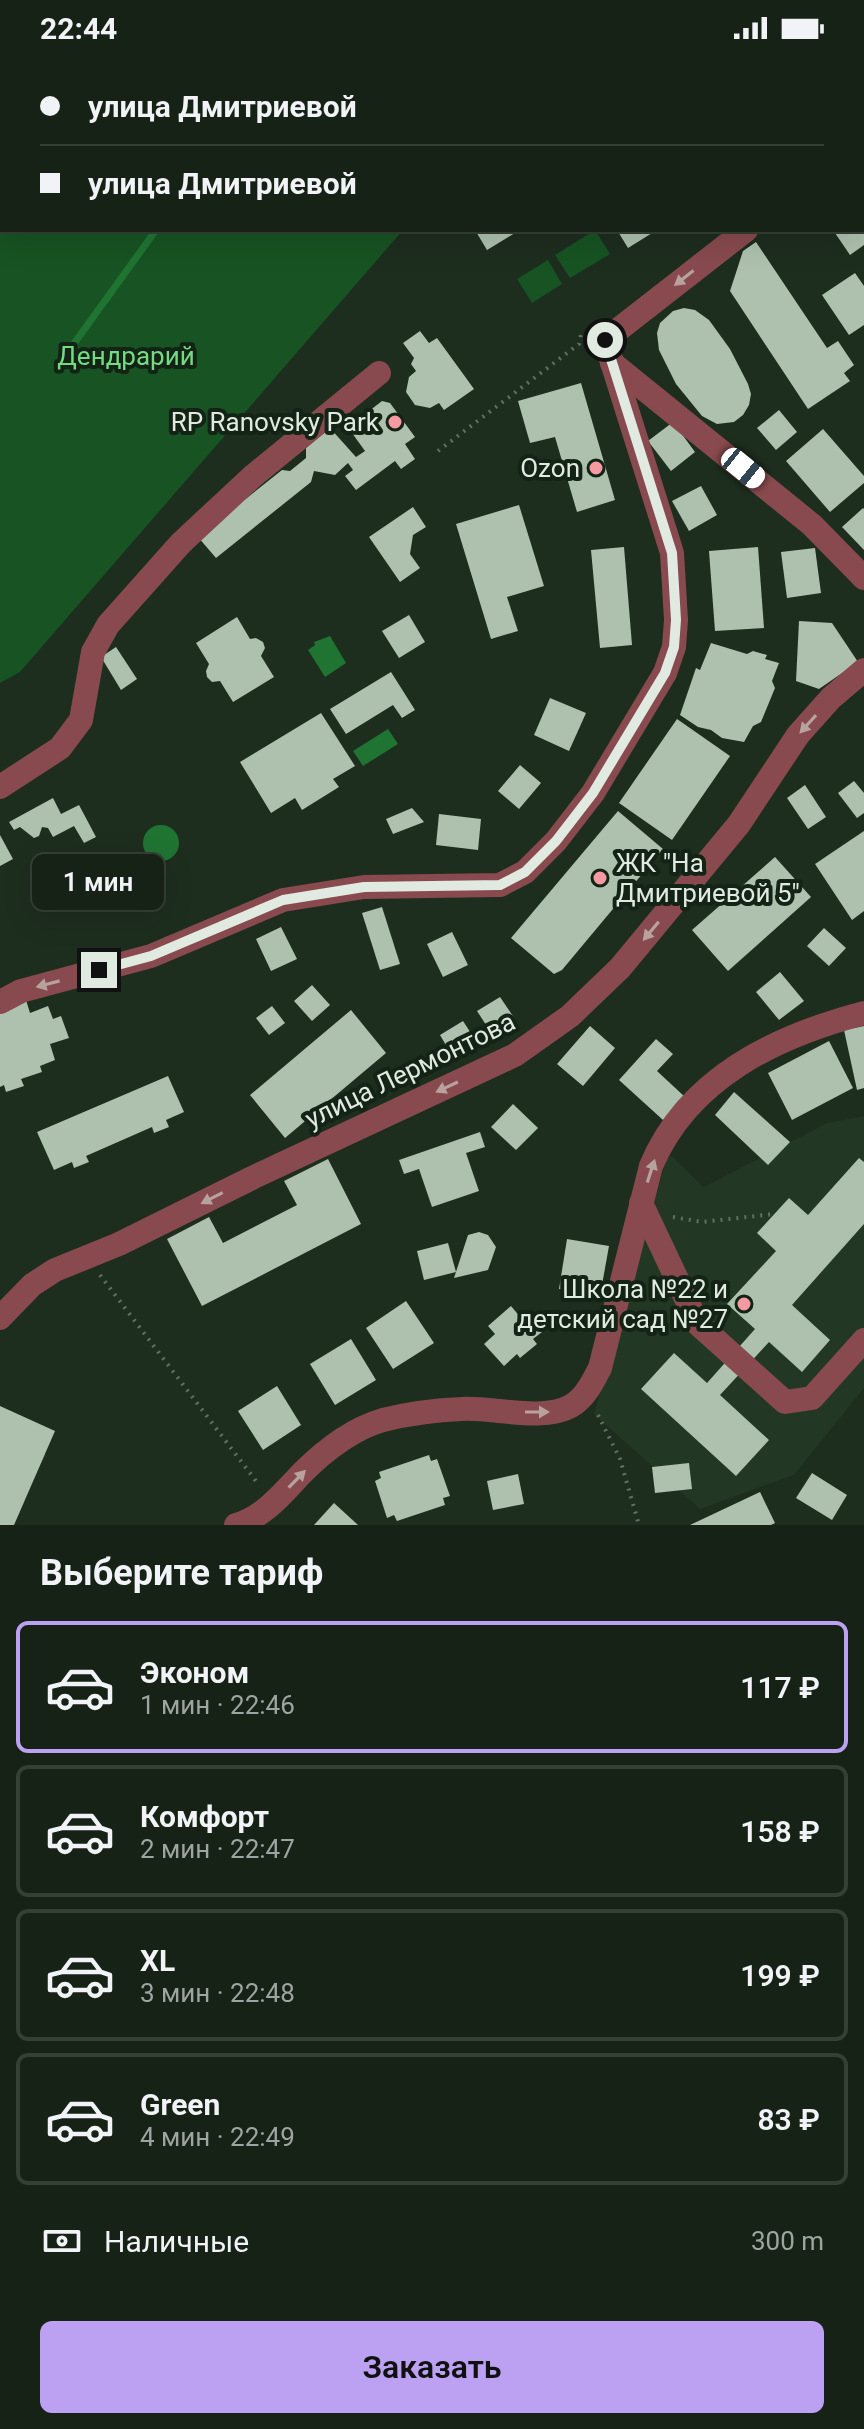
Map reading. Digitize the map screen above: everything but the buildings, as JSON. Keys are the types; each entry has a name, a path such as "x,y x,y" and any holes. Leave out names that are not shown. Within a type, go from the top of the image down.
{"street":[{"path":"609,351 744,232"},
{"path":"609,351 812,525 864,578"},
{"path":"0,1002 21,991 151,956 283,900 364,887 500,885 525,872 556,841 593,793 665,673 674,647 676,620 672,553 609,351"},
{"path":"0,787 60,748 74,730 81,720 93,652 108,625 181,543 253,476 379,373"},
{"name":"улица Лермонтова","path":"0,1318 32,1285 55,1270 515,1055 570,1016 620,968 739,824 798,735 831,698 864,670"},
{"path":"236,1525 255,1517 273,1504 332,1447 359,1429 385,1420 462,1409 557,1412 570,1407 586,1392 600,1368 662,1139 686,1107 709,1086 755,1055 804,1032 864,1013"},
{"path":"643,1207 698,1324 785,1402 812,1398 864,1340"}],"path":[{"path":"438,451 579,344"},
{"path":"643,1207 702,1222 774,1214"},
{"path":"87,1257 273,1504"},
{"path":"586,1392 620,1459 639,1525"}],"shaded area":[{"path":"330,636 346,663 325,677 308,650 315,645 314,642"},
{"path":"388,729 398,744 363,766 353,751"},
{"path":"161,825 174,830 179,843 174,856 161,861 148,856 143,843 148,830"},
{"name":"Школа №22 и детский сад №27","path":"864,1116 864,1388 794,1475 700,1509 594,1414 668,1153 704,1187 827,1123"}],"green space":[{"name":"Дендрарий","path":"0,232 401,232 20,672 0,683"},
{"path":"592,232 596,232 610,254 570,278 555,255"},
{"path":"548,260 562,284 532,303 517,279"}],"waterway":[{"path":"68,352 155,232"}],"place":[{"name":"RP Ranovsky Park","path":"395,422"},
{"name":"Ozon","path":"596,468"},
{"name":"ЖК \"На Дмитриевой 5\"","path":"600,878"},
{"name":"Школа №22 и детский сад №27","path":"744,1304"}],"route":[{"path":"99,970 151,956 283,900 364,887 500,885 525,872 556,841 593,793 665,673 674,647 676,620 672,553 605,340"}]}
